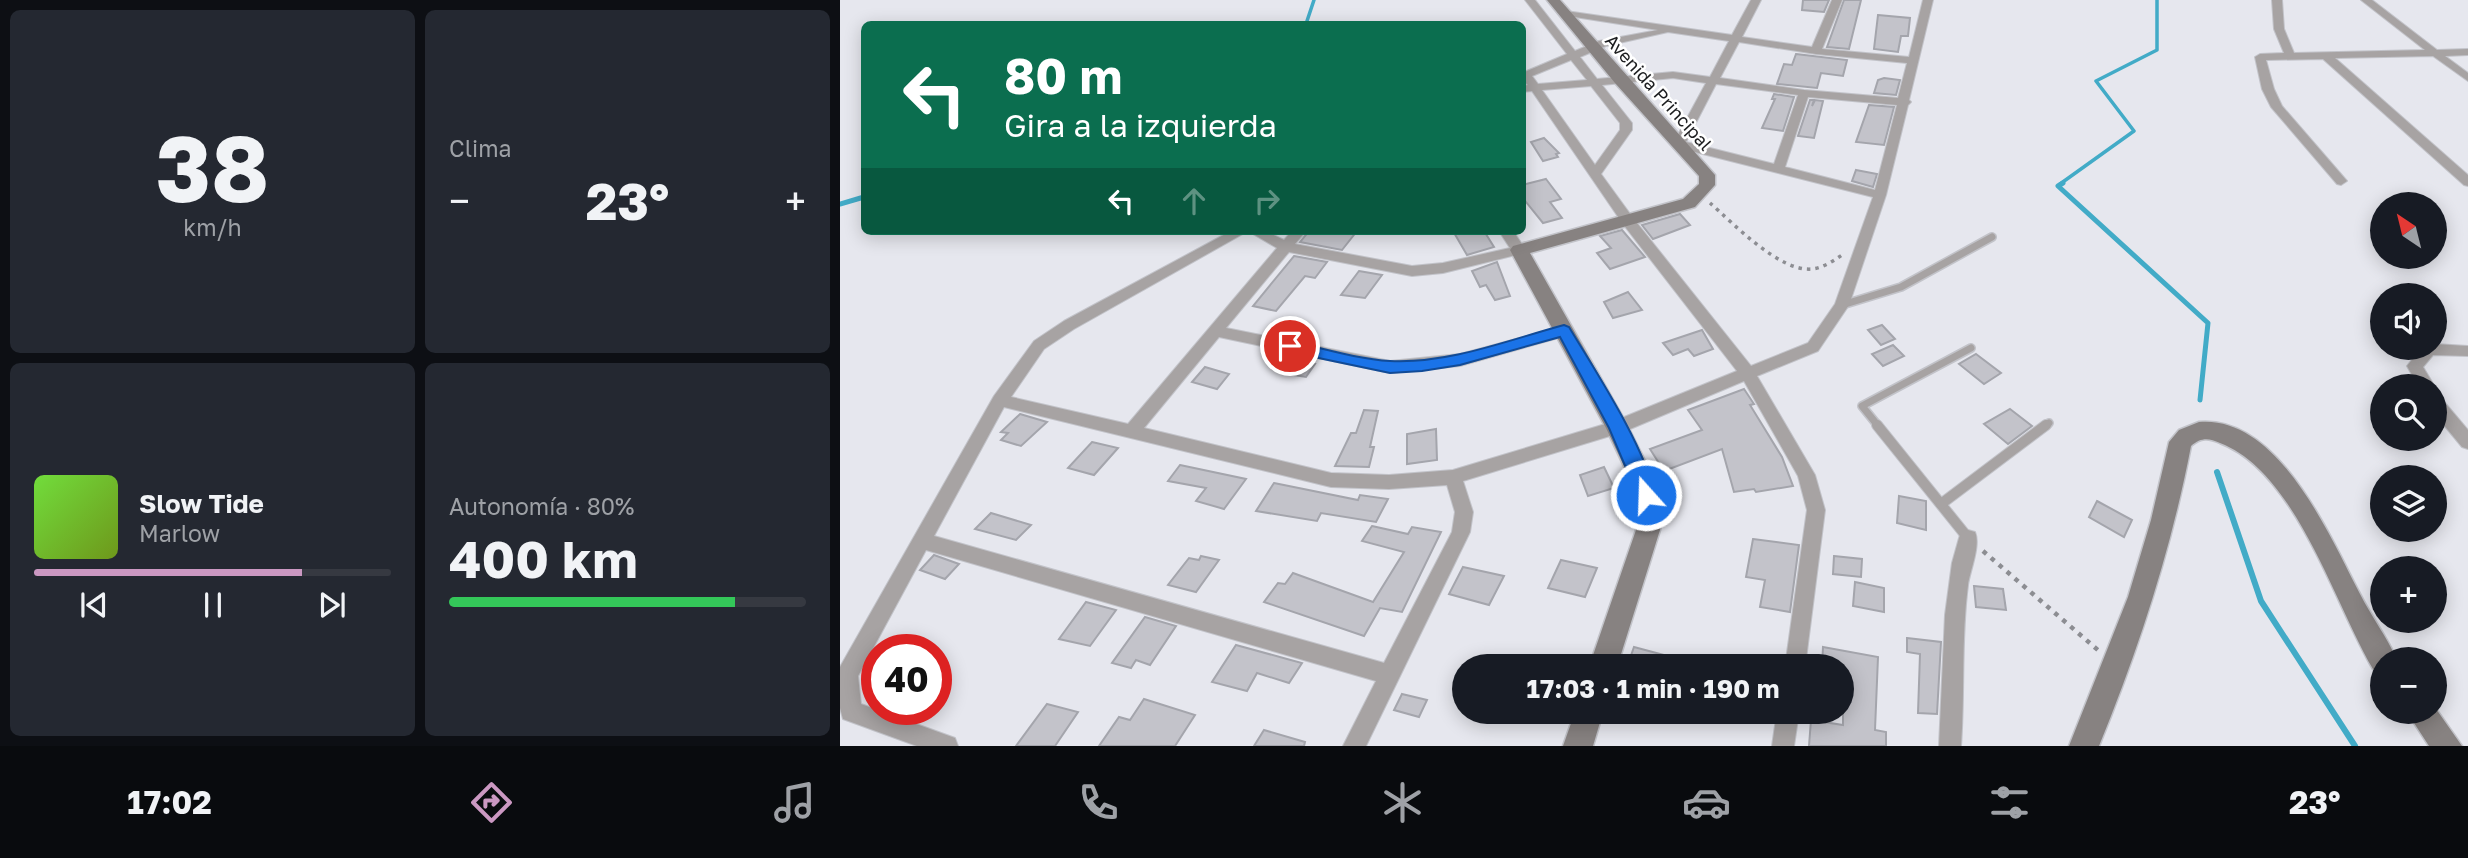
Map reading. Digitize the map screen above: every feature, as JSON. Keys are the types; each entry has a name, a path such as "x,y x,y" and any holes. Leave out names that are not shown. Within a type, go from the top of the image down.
{"street":[{"path":"1530,0 1626,123 1626,130 1595,174"},
{"path":"1755,0 1679,144 1880,195"},
{"path":"1816,51 1837,0"},
{"path":"1000,400 1331,480 1389,482 1453,477 1617,427 1813,347 1842,305 1880,195 1905,103 1928,0"},
{"path":"2277,0 2279,29 2290,56"},
{"path":"2366,0 2468,78"},
{"path":"1558,6 1677,30 1816,51 1914,61"},
{"name":"Avenida Principal","path":"1558,6 1620,80 1707,175 1707,186 1700,195"},
{"path":"1526,79 1593,47 1677,30"},
{"path":"2341,181 2277,107 2268,89 2260,57 2468,52"},
{"path":"2325,55 2468,182"},
{"path":"1537,88 1673,75 1804,93 1905,103"},
{"path":"1526,81 1537,88 1628,221 1748,374 1806,475 1816,510 1797,654"},
{"path":"1778,171 1804,93"},
{"path":"1263,235 1286,247 1412,271 1443,268 1628,221 1689,202 1700,195"},
{"path":"947,746 851,711 847,674 1000,400 1039,345 1069,325 1234,235"},
{"path":"1131,432 1296,235"},
{"path":"1509,235 1617,427 1643,481 1650,510 1648,530 1607,654"},
{"path":"1216,331 1390,367 1460,360 1564,331"},
{"path":"2420,374 2415,366 2429,349 2468,351"},
{"path":"2447,417 2468,442"},
{"path":"2084,746 2119,668 2170,496 2180,442 2195,431 2208,430 2235,437 2249,445 2281,477 2376,647"},
{"path":"1354,746 1461,532 1464,512 1453,477"},
{"path":"1950,746 1958,573 1968,538"},
{"path":"922,541 1390,675"},
{"path":"1578,746 1584,724"},
{"path":"1783,746 1786,724"},
{"path":"2430,724 2447,746"}],"lane":[{"path":"1842,305 1863,302 1899,287 1992,237"},
{"path":"1968,538 1862,406 1971,348"},
{"path":"1941,504 2049,423"}],"path":[{"path":"1700,195 1774,256 1790,265 1807,269 1824,266 1844,254 1858,256"},
{"path":"1968,538 2119,668"}],"building":[{"path":"1803,0 1829,0 1824,12 1802,10"},
{"path":"1844,0 1861,0 1849,49 1827,47"},
{"path":"1878,15 1910,18 1908,36 1901,36 1898,52 1874,49"},
{"path":"1796,54 1847,60 1843,76 1821,73 1817,88 1777,84 1784,64 1792,65"},
{"path":"1878,80 1900,80 1896,95 1874,93"},
{"path":"1774,94 1794,97 1783,131 1762,128 1775,99 1772,99"},
{"path":"1810,100 1814,100 1812,106 1815,100 1823,101 1814,138 1798,136"},
{"path":"1869,105 1894,107 1884,145 1856,142"},
{"path":"1544,138 1559,153 1556,154 1558,157 1543,161 1531,142"},
{"path":"1856,170 1877,174 1873,187 1852,181"},
{"path":"1546,179 1561,199 1550,202 1562,218 1543,223 1526,202 1526,184"},
{"path":"1680,214 1690,225 1653,239 1642,225"},
{"path":"1622,230 1645,257 1610,269 1597,253 1611,248 1600,236"},
{"path":"1306,235 1354,235 1342,250 1300,242"},
{"path":"1455,235 1486,235 1494,247 1467,255"},
{"path":"1294,256 1327,262 1315,278 1305,276 1276,311 1253,306"},
{"path":"1497,262 1510,296 1495,300 1486,285 1480,287 1472,271"},
{"path":"1359,271 1382,275 1365,298 1341,295"},
{"path":"1628,292 1642,310 1613,318 1604,302"},
{"path":"1882,325 1895,339 1881,345 1868,330"},
{"path":"1702,330 1713,349 1694,356 1688,349 1673,355 1663,343"},
{"path":"1893,345 1904,356 1883,366 1872,354"},
{"path":"1976,354 2001,373 1984,384 1959,364"},
{"path":"1292,359 1315,364 1306,377 1281,373"},
{"path":"1205,367 1229,374 1217,389 1192,382"},
{"path":"1744,389 1754,404 1750,405 1782,457 1793,486 1756,492 1754,489 1734,492 1722,449 1664,471 1650,449 1702,430 1688,410"},
{"path":"2010,409 2032,426 2008,444 1984,424"},
{"path":"1364,410 1378,411 1370,447 1374,447 1369,467 1335,466 1351,433 1356,433"},
{"path":"1020,414 1047,422 1021,446 1001,440 1008,433 1001,432"},
{"path":"1436,429 1437,460 1407,464 1407,434"},
{"path":"1092,442 1118,448 1094,475 1068,468"},
{"path":"1180,465 1246,479 1224,509 1196,501 1206,488 1168,481"},
{"path":"1604,467 1614,488 1588,496 1580,475"},
{"path":"1274,483 1358,500 1360,495 1388,499 1376,522 1321,513 1317,521 1256,511"},
{"path":"1899,496 1926,501 1926,530 1897,523"},
{"path":"2097,501 2132,520 2124,537 2089,517"},
{"path":"991,513 1031,525 1016,540 975,529"},
{"path":"1372,526 1408,534 1412,527 1441,532 1402,612 1380,608 1364,636 1264,602 1278,583 1285,584 1293,573 1373,602 1404,552 1362,541"},
{"path":"1753,539 1799,545 1790,612 1760,607 1765,580 1746,577"},
{"path":"934,555 959,564 945,579 920,570"},
{"path":"1201,556 1219,560 1196,592 1168,585 1189,558 1199,560"},
{"path":"1834,556 1862,559 1861,577 1833,574"},
{"path":"1561,560 1597,568 1585,597 1548,588"},
{"path":"1463,567 1504,576 1489,605 1449,594"},
{"path":"1855,582 1884,588 1884,612 1853,606"},
{"path":"1974,586 2003,589 2006,610 1976,607"},
{"path":"1086,602 1116,610 1090,646 1059,639"},
{"path":"1145,617 1176,626 1150,665 1136,660 1131,668 1112,663"},
{"path":"1907,638 1941,642 1937,714 1918,713 1920,654 1907,652"},
{"path":"1236,645 1302,663 1289,683 1257,673 1247,691 1212,682"},
{"path":"1634,647 1660,654 1632,654"},
{"path":"1823,647 1878,657 1875,730 1886,732 1886,746 1809,746 1811,724 1854,724 1854,654 1823,654"},
{"path":"1402,694 1427,700 1419,717 1394,710"},
{"path":"1144,699 1195,715 1175,746 1099,746 1119,717 1130,720"},
{"path":"1047,704 1078,712 1055,746 1016,746"},
{"path":"1264,730 1305,742 1304,746 1254,746"}],"waterway":[{"path":"1307,21 1314,0"},
{"path":"2060,184 2134,131 2096,81 2157,50 2157,0"},
{"path":"2063,183 2058,186 2208,323 2200,400"},
{"path":"840,204 861,198"},
{"path":"2217,472 2261,601 2355,746"}],"route":[{"path":"1290,346 1390,367 1460,360 1564,331 1617,427 1643,481 1646,495"}]}
